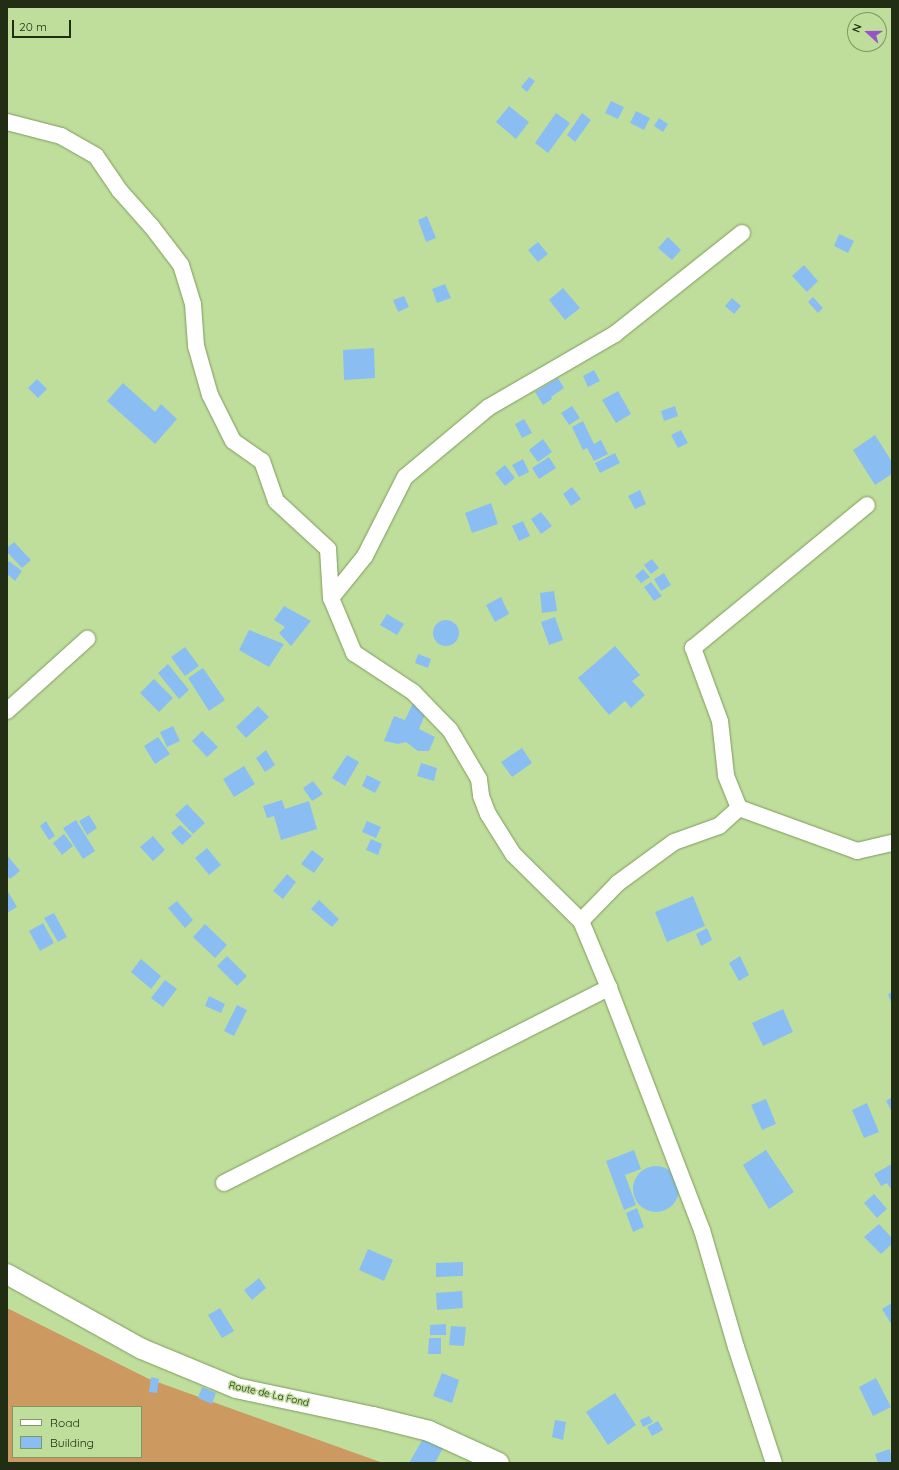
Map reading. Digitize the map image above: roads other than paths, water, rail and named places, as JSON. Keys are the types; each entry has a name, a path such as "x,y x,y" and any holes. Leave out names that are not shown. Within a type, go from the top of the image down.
{"street":[{"path":"7,122 61,136 96,156 120,191 152,228 181,266 193,304 196,346 210,395 233,441 262,461 276,501 328,549 331,598 354,653 413,692 450,730 479,779 481,796 488,814 513,854 581,921 609,988 702,1230 736,1347 774,1463"},
{"path":"331,598 365,556 405,477 489,408 615,334 742,233"},
{"path":"867,505 693,648 720,721 726,775 739,808 857,851 892,843"},
{"path":"7,711 87,639"},
{"path":"581,921 618,883 674,842 719,826 739,808"},
{"path":"224,1183 609,988"},
{"name":"Route de La Fond","path":"7,1274 142,1349 236,1388 373,1417 429,1431 499,1463"}]}
